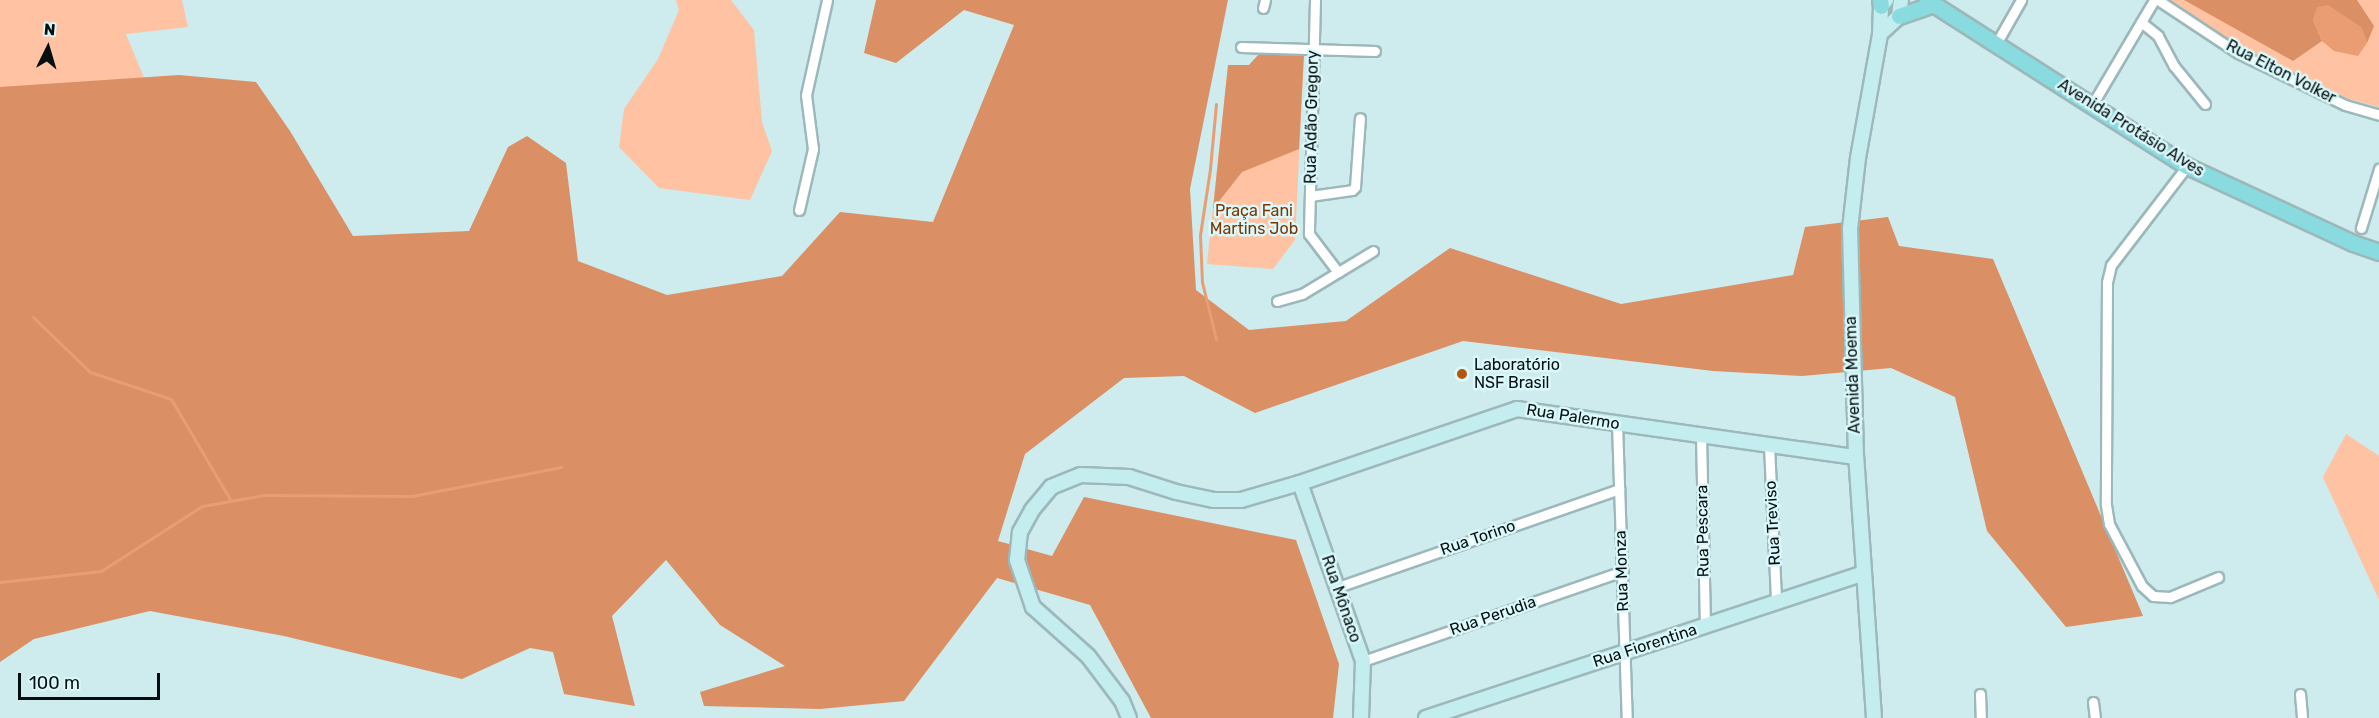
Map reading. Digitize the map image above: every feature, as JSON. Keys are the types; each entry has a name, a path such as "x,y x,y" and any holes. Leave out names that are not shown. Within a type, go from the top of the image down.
{"main road":[{"path":"1899,16 1901,0"},
{"name":"Avenida Moema","path":"1873,718 1856,457 1851,229 1858,158 1880,34 1882,2"},
{"path":"1880,34 1899,16 1930,2"},
{"name":"Avenida Protásio Alves","path":"1930,2 2093,102 2187,166 2353,243 2379,252"},
{"name":"Rua Palermo","path":"1129,718 1122,701 1088,656 1033,608 1017,560 1020,532 1032,510 1051,488 1082,475 1129,477 1176,492 1214,500 1241,500 1300,483 1517,409 1856,457"},
{"name":"Rua Mônaco","path":"1300,483 1363,661 1361,718"},
{"name":"Rua Fiorentina","path":"1426,718 1864,573"}],"street":[{"path":"799,210 813,149 806,94 827,0"},
{"name":"Rua Adão Gregory","path":"1315,0 1310,234 1338,272"},
{"path":"1996,44 2021,0"},
{"path":"2093,102 2156,0"},
{"name":"Rua Elton Volker","path":"2156,0 2238,53 2345,105 2379,115"},
{"path":"2141,22 2158,36 2174,66 2205,104"},
{"path":"1241,47 1313,47 1375,51"},
{"path":"1310,196 1352,190 1355,186 1360,118"},
{"path":"2187,166 2111,265 2107,282 2106,505 2109,524 2142,586 2153,596 2170,597 2218,577"},
{"path":"2361,228 2379,169"},
{"path":"1277,301 1302,294 1373,251"},
{"name":"Rua Monza","path":"1617,424 1627,718"},
{"name":"Rua Pescara","path":"1701,435 1705,626"},
{"name":"Rua Treviso","path":"1769,445 1776,601"},
{"name":"Rua Torino","path":"1338,587 1619,489"},
{"name":"Rua Perudia","path":"1363,661 1623,572"},
{"path":"1980,694 1982,718"},
{"path":"2300,694 2302,718"},
{"path":"2093,702 2095,718"}],"green space":[{"path":"0,0 182,0 188,27 126,34 144,78 5,88 0,87"},
{"path":"676,0 731,0 754,30 762,122 772,151 750,200 659,188 619,147 624,109 658,59 679,10"},
{"path":"2169,0 2379,0 2379,107 2349,99 2247,51"},
{"name":"Praça Fani Martins Job","path":"1259,54 1304,54 1295,240 1273,269 1207,264 1228,65 1249,65"},
{"path":"2346,434 2379,456 2379,600 2323,477"}],"shaded area":[{"path":"876,0 1228,0 1190,189 1196,290 1249,330 1346,321 1450,248 1621,304 1793,275 1805,227 1888,217 1899,246 1993,259 2143,616 2066,627 1987,531 1955,397 1891,368 1802,376 1713,371 1463,341 1255,413 1184,376 1124,378 1025,454 998,541 1052,556 1084,497 1296,540 1339,664 1333,718 1151,718 1090,605 997,578 904,701 820,709 704,706 700,692 785,666 720,625 666,560 612,616 635,706 564,694 553,652 530,648 462,679 284,636 150,611 34,639 0,662 0,87 179,75 256,82 290,131 353,236 469,231 508,147 527,136 566,163 578,261 667,295 782,276 840,212 933,222 1014,25 964,10 896,63 864,53"},
{"path":"2184,0 2357,0 2374,26 2367,43 2361,27 2313,20 2322,41 2293,61"},
{"path":"2328,5 2361,27 2367,43 2358,56 2334,51 2322,41 2313,20 2317,7"},
{"path":"1259,54 1304,54 1299,149 1242,172 1213,209 1228,65 1249,65"}],"waterway":[{"path":"1216,104 1210,169 1200,235 1202,282 1216,339"},
{"path":"33,317 90,372 171,399 231,501"},
{"path":"0,582 101,571 202,506 264,495 412,496 561,467"}],"place":[{"name":"Laboratório NSF Brasil","path":"1462,374"}]}
